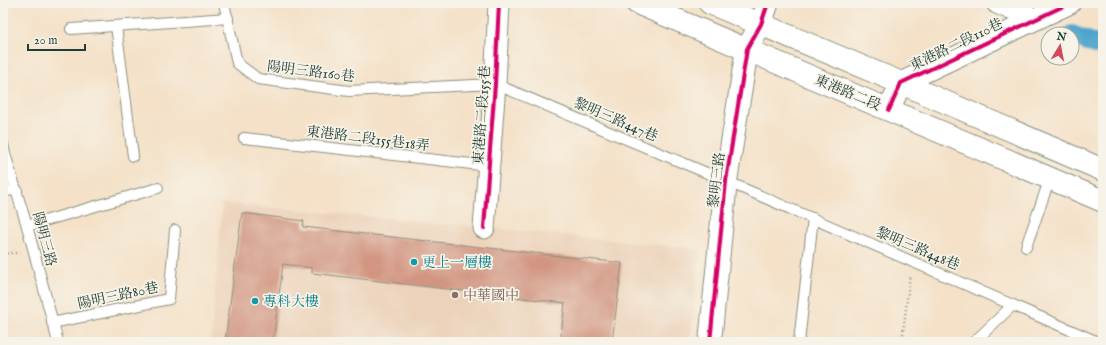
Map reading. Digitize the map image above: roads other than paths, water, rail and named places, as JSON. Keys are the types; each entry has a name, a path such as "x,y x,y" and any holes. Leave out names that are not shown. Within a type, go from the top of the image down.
{"main road":[{"name":"東港路二段","path":"637,3 1103,201"},
{"name":"東港路二段","path":"710,3 1103,170"},
{"name":"黎明三路","path":"710,342 726,181 747,49 761,24"}],"street":[{"name":"東港路二段155巷","path":"484,228 495,84 499,3"},
{"path":"761,24 768,3"},
{"path":"998,3 1034,19"},
{"name":"東港路二段110巷","path":"889,110 901,83 1070,3"}],"lane":[{"name":"陽明三路160巷","path":"224,3 237,63 258,79 349,91 495,84"},
{"path":"71,29 228,18"},
{"path":"116,26 133,156"},
{"name":"黎明三路447巷","path":"495,84 726,181"},
{"name":"東港路二段155巷18弄","path":"244,138 489,166"},
{"name":"陽明三路","path":"3,144 58,342"},
{"path":"1026,247 1050,178"},
{"name":"黎明三路448巷","path":"726,181 1098,342"},
{"path":"27,226 158,188"},
{"path":"3,192 17,190"},
{"path":"799,342 813,218"},
{"name":"陽明三路80巷","path":"52,323 169,299 175,230"},
{"path":"974,342 1013,305"}],"waterway":[{"path":"1080,38 1103,47"}],"place":[{"name":"更上一層樓","path":"414,262"},
{"name":"中華國中","path":"455,295"},
{"name":"專科大樓","path":"255,301"}]}
